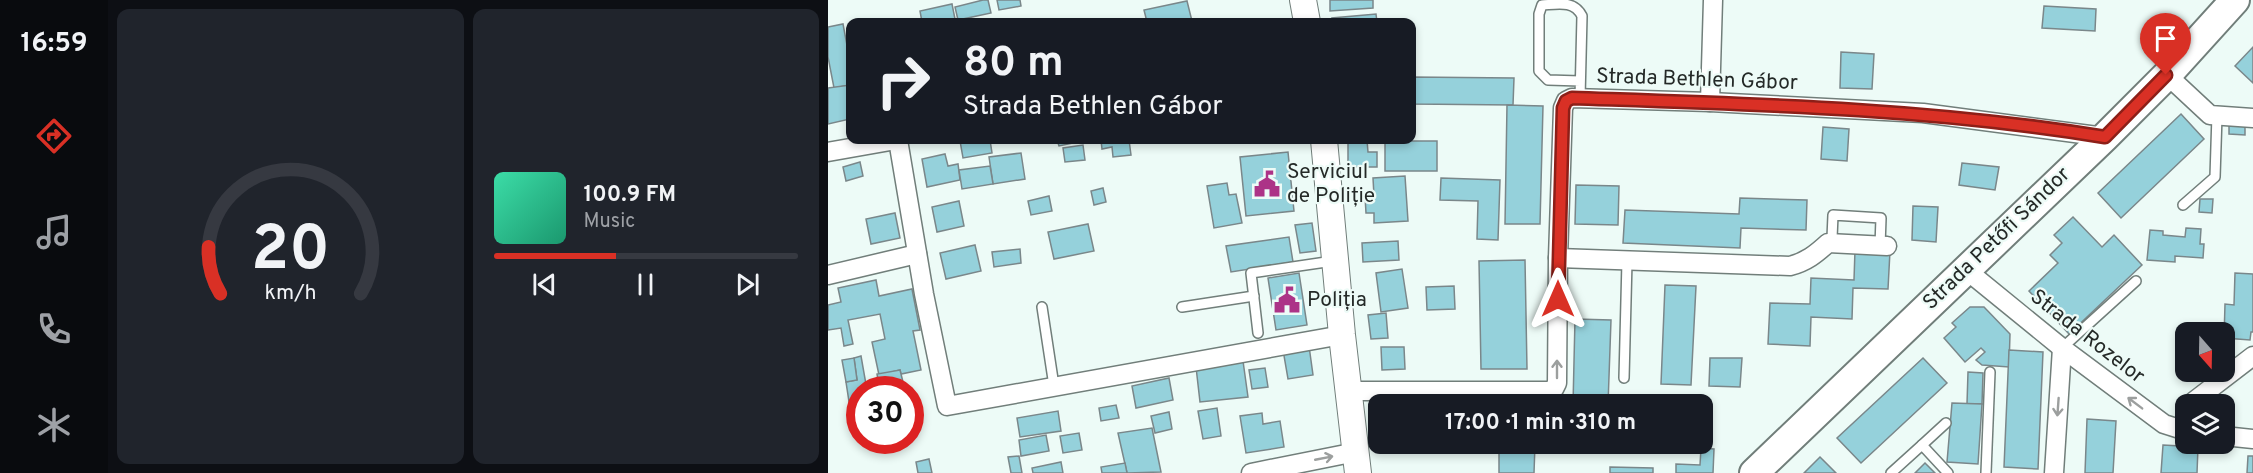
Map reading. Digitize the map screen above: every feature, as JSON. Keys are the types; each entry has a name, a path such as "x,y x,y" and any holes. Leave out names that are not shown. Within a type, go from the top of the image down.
{"main road":[{"path":"1303,0 1306,18"},
{"name":"Strada Petőfi Sándor","path":"1754,473 2105,137 2235,0"},
{"path":"1324,144 1342,335 1357,463"}],"street":[{"path":"1710,102 1713,0"},
{"path":"2166,75 2210,115 2253,118"},
{"name":"Strada Bethlen Gábor","path":"1349,391 1549,391 1554,389 1557,383 1563,108 1566,101 1580,90 1710,102 1923,113 2105,137"},
{"path":"828,152 874,144"},
{"path":"898,144 947,405 1342,335"},
{"path":"1558,258 1790,266 1813,256 1828,243 1884,246"},
{"path":"828,275 917,254"},
{"name":"Strada Rozelor","path":"1965,269 2062,348 2164,424 2175,427"},
{"path":"2054,473 2062,348"},
{"path":"2203,394 2253,356"},
{"path":"2164,424 2175,415"},
{"path":"2235,437 2253,439"},
{"path":"1251,473 1357,463"}],"lane":[{"path":"1569,4 1578,8 1582,16 1580,90 1548,80 1539,71 1539,14 1542,5 1569,4"},
{"path":"2182,205 2215,177 2217,115"},
{"path":"1828,243 1832,237 1833,215 1881,218 1884,246"},
{"path":"1258,333 1251,273 1335,260"},
{"path":"1624,378 1627,261"},
{"path":"2062,348 2136,281"},
{"path":"1182,307 1254,296"},
{"path":"1042,307 1054,386"},
{"path":"1986,473 1990,372"},
{"path":"1892,473 1946,423"},
{"path":"1922,445 1948,473"}],"building":[{"path":"988,0 991,13 958,18 955,7"},
{"path":"997,0 1020,0 1021,6 999,10"},
{"path":"1330,0 1373,0 1373,8 1330,11"},
{"path":"1187,1 1191,18 1146,18 1144,10"},
{"path":"952,4 955,18 921,18 920,11"},
{"path":"2044,6 2096,9 2095,31 2042,28"},
{"path":"1376,14 1376,18 1332,18"},
{"path":"843,24 846,40 846,86 834,88 828,57 828,27"},
{"path":"2253,47 2253,83 2235,66"},
{"path":"1841,52 1874,54 1872,89 1840,88"},
{"path":"1416,77 1514,78 1513,105 1416,104"},
{"path":"846,86 846,120 828,124 828,88"},
{"path":"1507,105 1543,106 1540,224 1505,224"},
{"path":"2181,114 2204,139 2121,218 2098,193"},
{"path":"2229,126 2245,126 2245,135 2229,134"},
{"path":"1823,127 1849,129 1847,161 1821,159"},
{"path":"1437,141 1437,171 1385,171 1385,144"},
{"path":"961,144 991,144 992,153 963,158"},
{"path":"1101,144 1130,144 1131,155 1113,157 1112,147 1102,149"},
{"path":"1348,144 1367,144 1368,152 1377,152 1377,167 1348,167"},
{"path":"1083,145 1085,160 1065,162 1063,148"},
{"name":"Serviciul de Poliție","path":"1288,152 1294,211 1246,216 1240,157"},
{"path":"1021,153 1025,179 993,184 989,157"},
{"path":"945,154 948,166 958,164 960,180 927,187 922,159"},
{"path":"860,162 863,176 846,181 843,167"},
{"path":"1962,163 1999,167 1995,190 1959,185"},
{"path":"990,166 993,184 962,189 959,170"},
{"path":"1405,176 1408,221 1374,223 1374,213 1366,213 1365,196 1374,196 1373,178"},
{"path":"1441,178 1500,180 1498,240 1477,239 1478,201 1440,200"},
{"path":"1227,183 1229,195 1236,194 1242,223 1214,228 1207,186"},
{"path":"1576,185 1619,186 1618,225 1575,224"},
{"path":"1103,188 1106,202 1094,205 1091,191"},
{"path":"1049,196 1052,211 1031,215 1028,201"},
{"path":"1740,198 1807,200 1806,230 1741,228 1740,248 1623,243 1625,210 1739,214"},
{"path":"2200,199 2213,199 2212,213 2199,212"},
{"path":"959,201 964,226 937,232 932,207"},
{"path":"1913,206 1938,207 1936,242 1912,240"},
{"path":"895,213 900,238 871,244 866,219"},
{"path":"2073,217 2102,247 2114,235 2142,265 2069,334 2029,291 2058,263 2050,255 2062,243 2054,235"},
{"path":"1312,223 1316,251 1300,253 1295,225"},
{"path":"1088,224 1094,251 1054,259 1048,232"},
{"path":"2186,228 2201,229 2200,244 2204,244 2203,258 2175,256 2175,262 2147,260 2150,230 2163,231 2163,235 2185,237"},
{"path":"1289,237 1293,262 1231,272 1226,246"},
{"path":"1398,241 1399,260 1363,262 1362,243"},
{"path":"975,245 981,271 946,279 940,253"},
{"path":"1020,249 1021,263 994,267 992,252"},
{"path":"1855,250 1890,251 1888,289 1853,288 1852,319 1811,317 1810,346 1768,344 1770,303 1810,304 1811,278 1854,280"},
{"path":"1525,260 1527,369 1481,369 1479,261"},
{"path":"1402,269 1408,308 1381,312 1376,273"},
{"path":"1299,273 1307,325 1276,330 1268,278"},
{"path":"2235,273 2253,274 2253,332 2251,332 2250,340 2235,339 2235,322 2224,322 2225,304 2234,305"},
{"path":"876,280 879,296 912,289 920,330 913,331 921,370 901,374 900,370 879,375 872,342 885,339 880,314 848,320 853,344 844,346 841,328 828,330 828,305 841,302 838,288"},
{"path":"1665,285 1696,286 1691,385 1661,384"},
{"path":"1454,286 1455,309 1427,310 1426,287"},
{"path":"1970,307 1984,307 2010,334 2009,367 1982,365 1976,360 1985,352 1981,348 1965,362 1944,338 1956,327 1952,323"},
{"path":"1386,313 1388,338 1371,339 1368,315"},
{"path":"1575,319 1611,320 1608,394 1573,394"},
{"path":"1309,346 1313,375 1288,379 1283,350"},
{"path":"1381,347 1404,347 1405,369 1382,370"},
{"path":"2009,350 2043,352 2038,469 2004,467"},
{"path":"861,356 865,376 856,376 854,358"},
{"path":"854,358 856,376 846,376 846,382 842,360"},
{"path":"1710,358 1742,358 1740,387 1709,386"},
{"path":"1923,358 1947,383 1861,463 1837,438"},
{"path":"1243,361 1248,397 1200,402 1196,367"},
{"path":"1265,368 1268,387 1252,389 1249,370"},
{"path":"900,370 902,376 877,376 877,374"},
{"path":"1968,372 1983,373 1982,404 1967,404"},
{"path":"1169,378 1173,400 1136,408 1132,386"},
{"path":"1952,403 1982,404 1978,464 1947,462"},
{"path":"1116,405 1119,418 1101,421 1099,408"},
{"path":"1217,408 1221,436 1203,439 1198,411"},
{"path":"1058,411 1061,431 1020,437 1017,418"},
{"path":"1169,412 1172,429 1155,433 1151,416"},
{"path":"1262,413 1263,424 1280,421 1284,447 1246,453 1240,416"},
{"path":"2087,419 2116,421 2113,473 2085,473"},
{"path":"1152,428 1161,472 1127,473 1118,433"},
{"path":"1079,433 1082,450 1063,453 1060,436"},
{"path":"1046,435 1049,451 1021,456 1019,440"},
{"path":"2163,445 2175,446 2175,454 2198,454 2197,473 2161,473"},
{"path":"1714,449 1713,473 1676,473 1676,464 1700,465 1701,454 1713,454"},
{"path":"1499,454 1535,454 1534,473 1499,473"},
{"path":"1019,456 1022,473 1011,473 1008,457"},
{"path":"2248,456 2253,456 2253,473 2247,473"},
{"path":"1820,457 1836,473 1804,473"},
{"path":"929,459 932,473 918,473 916,462"},
{"path":"1061,462 1063,473 1033,473 1032,468"},
{"path":"1125,463 1127,473 1102,473 1101,467"},
{"path":"1925,463 1935,473 1915,473"},
{"path":"1610,467 1653,468 1653,473 1610,473"}],"place":[{"name":"Serviciul de Poliție","path":"1267,184"},
{"name":"Poliția","path":"1287,300"}],"route":[{"path":"1558,299 1563,108 1566,101 1572,98 1710,102 1923,113 2105,137 2166,75"}]}
